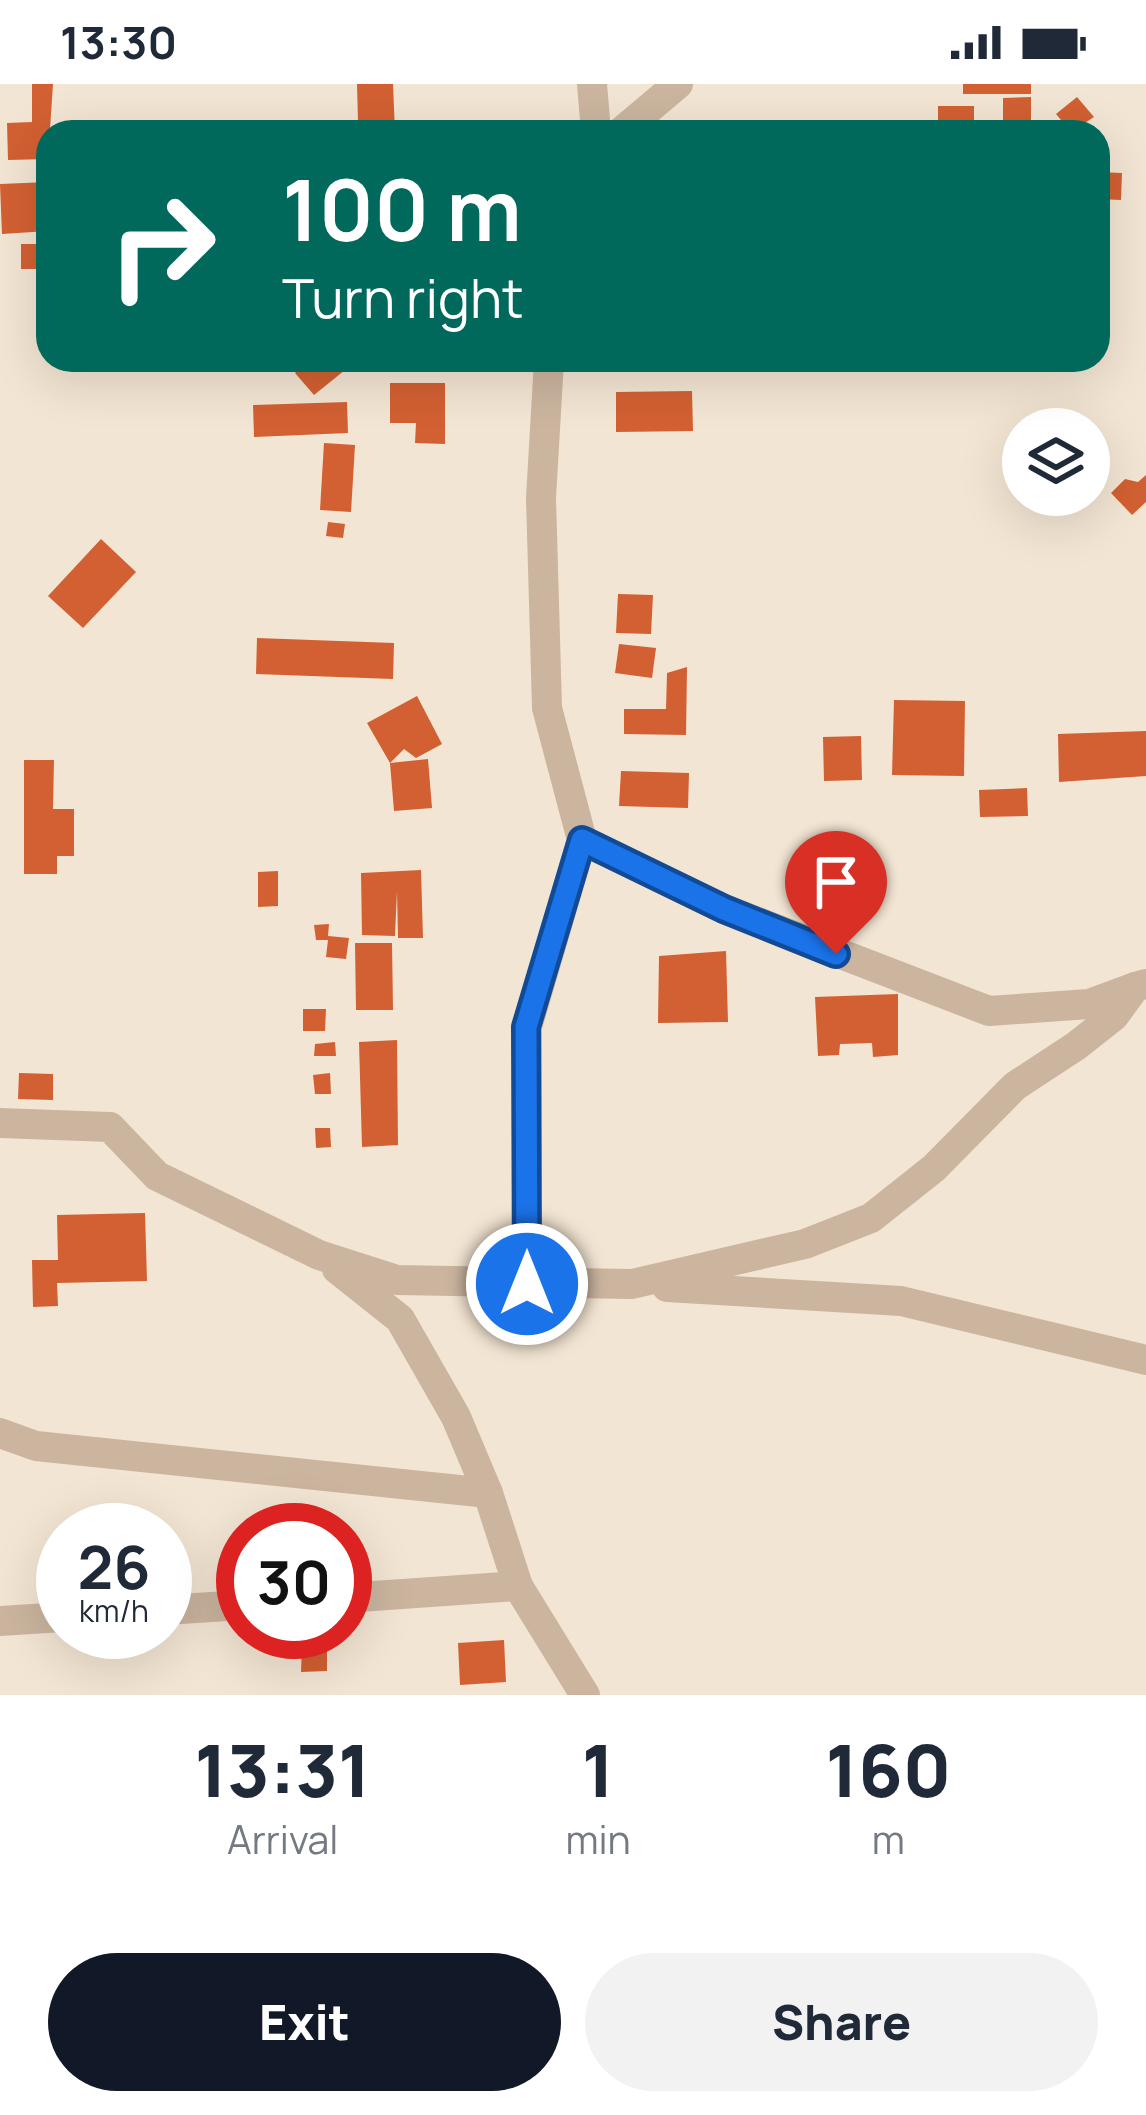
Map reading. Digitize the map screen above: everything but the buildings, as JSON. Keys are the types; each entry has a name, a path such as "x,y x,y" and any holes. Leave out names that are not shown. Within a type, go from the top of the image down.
{"street":[{"path":"592,84 595,120"},
{"path":"635,120 678,84"},
{"path":"527,1284 526,1027 582,840 547,708 541,498 548,372"},
{"path":"582,840 724,909 989,1011 1089,1004 1141,985"},
{"path":"632,1284 805,1244 871,1218 934,1168 1015,1086 1114,1016 1141,985"},
{"path":"0,1123 110,1126 157,1177 319,1255 397,1280 632,1284 901,1301 1146,1360"},
{"path":"319,1255 400,1319 456,1417 488,1493 518,1586 585,1695"},
{"path":"0,1433 36,1447 488,1493"},
{"path":"372,1596 518,1586"},
{"path":"0,1622 36,1619"}],"route":[{"path":"527,1284 526,1027 582,840 724,909 836,954"}]}
